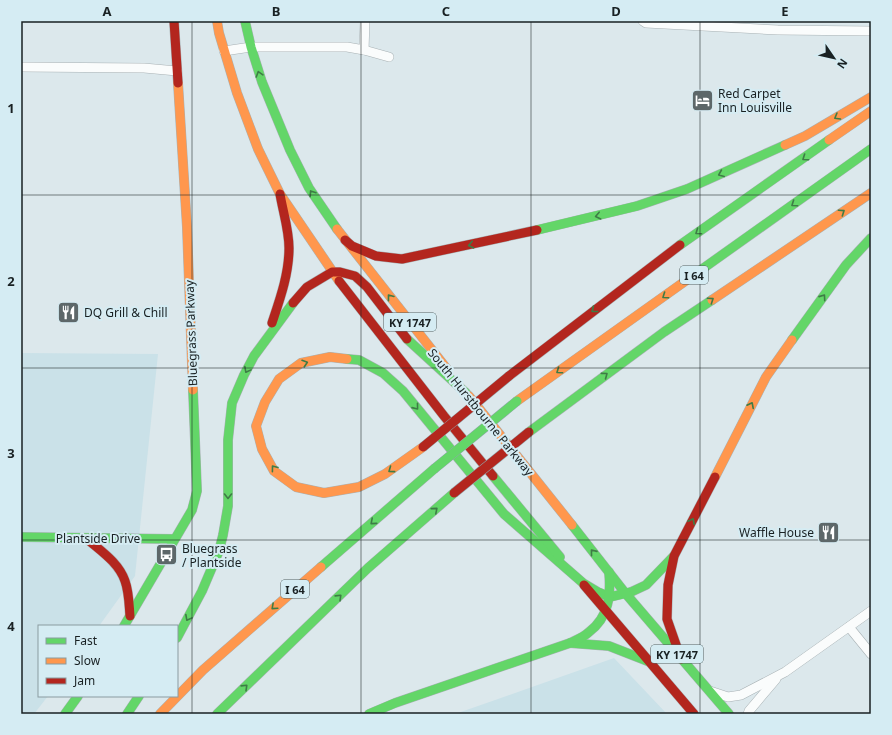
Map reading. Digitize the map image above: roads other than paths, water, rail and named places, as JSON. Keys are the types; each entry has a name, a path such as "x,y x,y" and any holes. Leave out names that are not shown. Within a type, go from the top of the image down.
{"main road":[{"name":"Bluegrass Parkway","path":"125,625 194,504 197,480 190,341 187,227 174,21"},
{"name":"KY 1747","path":"217,21 224,51 237,93 258,149 280,194 332,272 444,416 606,612 694,714"},
{"name":"South Hurstbourne Parkway","path":"245,21 251,47 262,82 290,150 309,188 344,240 626,594 729,714"},
{"path":"344,240 352,246 376,256 402,259 512,236 630,208 687,189 747,163 805,136 871,97"},
{"path":"674,556 646,585 626,594 610,597 582,583 504,514 403,391 383,374 359,360 330,357 301,363 278,379 265,402 256,426 262,449 274,471 296,487 324,493 360,487 385,474 423,447 509,376 679,246 871,111"},
{"name":"I 64","path":"178,696 203,670 308,576 517,401 871,149"},
{"name":"I 64","path":"217,714 368,568 454,493 529,432 664,332 871,193"},
{"path":"268,337 282,296 287,274 289,248 280,194"},
{"path":"681,659 667,619 668,585 674,556 766,377 846,265 871,238"},
{"path":"178,636 202,591 219,551 223,535 228,506 228,440 232,403 254,356 298,296 308,287 332,272 340,272 355,276 367,287 407,339 466,392"},
{"name":"Plantside Drive","path":"21,537 174,539"},
{"path":"87,539 114,563 124,579 130,616"},
{"path":"369,714 402,701 570,643 592,631 606,612 611,586 609,572"},
{"path":"570,643 609,646 650,662"},
{"path":"65,714 77,697"},
{"path":"127,714 138,697"},
{"name":"I 64","path":"160,714 177,697"}],"street":[{"path":"364,50 365,21"},
{"path":"643,21 646,23 778,30 871,31"},
{"path":"224,51 251,47 347,48 364,50 388,58"},
{"path":"21,67 144,68 177,71"},
{"path":"709,691 728,697 741,695 780,675 871,611"},
{"path":"849,627 871,654"},
{"path":"748,714 780,675"}],"place":[{"name":"Red Carpet Inn Louisville","path":"702,100"},
{"name":"DQ Grill & Chill","path":"69,312"},
{"name":"Waffle House","path":"829,532"},
{"name":"Bluegrass / Plantside","path":"166,555"}]}
